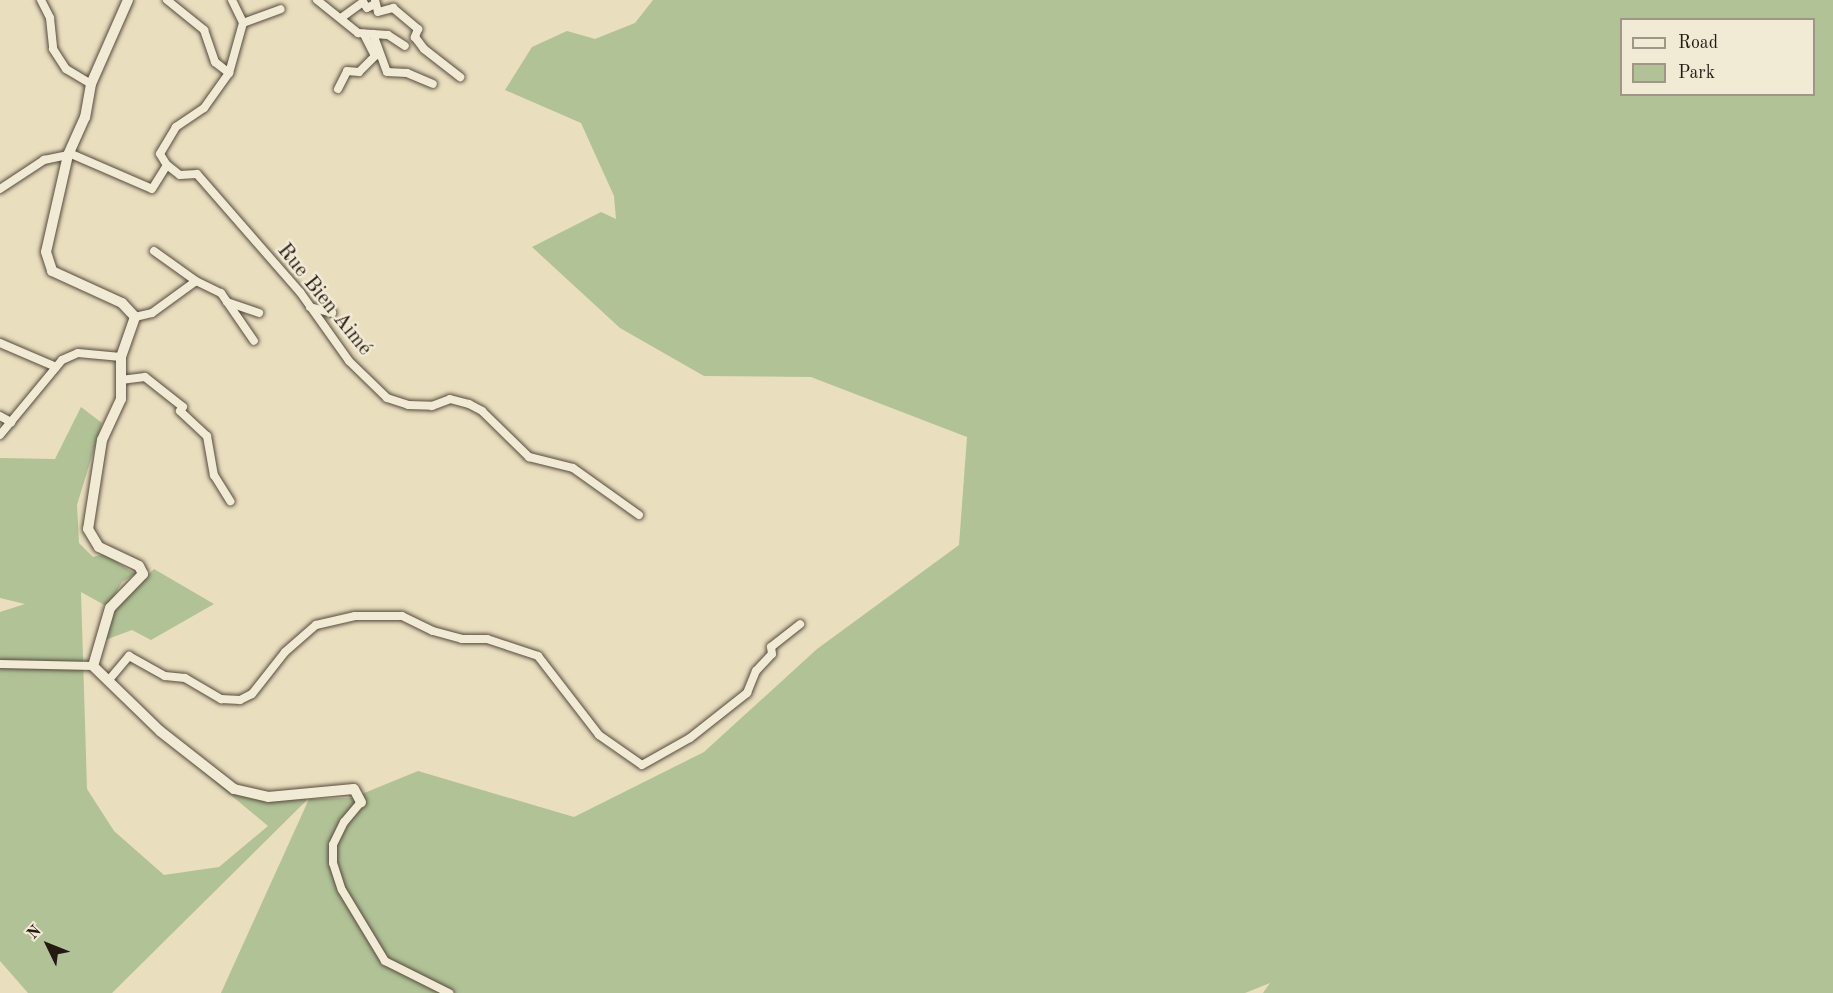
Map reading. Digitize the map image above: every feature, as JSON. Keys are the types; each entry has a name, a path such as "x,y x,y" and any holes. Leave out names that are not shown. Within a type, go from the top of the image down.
{"street":[{"path":"41,0 50,18 53,49 66,69 91,84"},
{"path":"128,0 91,84 85,117 68,154 49,228 46,252 52,271 122,303 135,317"},
{"path":"167,0 204,30 215,62 229,73"},
{"path":"0,189 44,160 68,154 152,189 167,165 160,154 176,127 204,108 229,73 243,23 232,0"},
{"path":"317,0 341,18 369,34 391,36 405,46"},
{"path":"341,18 363,2 367,8 375,2 378,12 393,8 417,29 415,38 424,49 460,77"},
{"path":"243,23 281,9"},
{"path":"369,34 387,72 407,73 433,84"},
{"path":"338,89 347,71 359,72 375,56 369,34"},
{"name":"Rue Bien Aimé","path":"167,165 180,175 197,174 310,307 349,361 387,399 408,405 432,406 450,399 469,404 482,411 529,457 573,468 639,515"},
{"path":"154,251 196,281 221,293 254,341"},
{"path":"135,317 152,313 196,281"},
{"path":"227,302 259,313"},
{"path":"310,307 332,313"},
{"path":"93,666 110,608 143,574 139,566 99,546 88,529 102,440 116,417 121,380 121,357 135,317"},
{"path":"0,343 56,367"},
{"path":"0,435 56,367 78,353 121,357"},
{"path":"121,380 145,377 183,407 180,411 207,436 214,475 230,501"},
{"path":"0,416 10,423"},
{"path":"108,681 129,656 165,676 185,678 221,699 240,700 252,694 285,652 316,625 355,615 402,616 433,631 462,639 487,639 538,656 599,735 642,765 690,738 747,693 756,671 772,654 771,647 800,624"},
{"path":"0,664 93,666 160,730 234,789 268,797 354,789 361,802 333,845 333,863 342,890 386,961 449,993"}],"green space":[{"path":"653,0 1833,0 1833,993 1263,993 1270,983 1245,993 221,993 309,799 352,798 418,771 574,817 704,752 817,649 959,545 967,437 811,377 704,376 620,328 532,247 601,212 616,219 614,196 581,123 505,90 532,47 567,31 595,39 635,23"},
{"path":"81,407 102,423 77,505 79,543 93,557 104,554 135,574 122,582 108,607 81,592 87,789 114,831 164,875 219,867 268,826 185,757 265,800 308,799 112,993 28,993 0,961 0,612 25,604 0,598 0,458 55,459"},
{"path":"154,569 214,604 151,640 132,630 105,640 112,610"}]}
